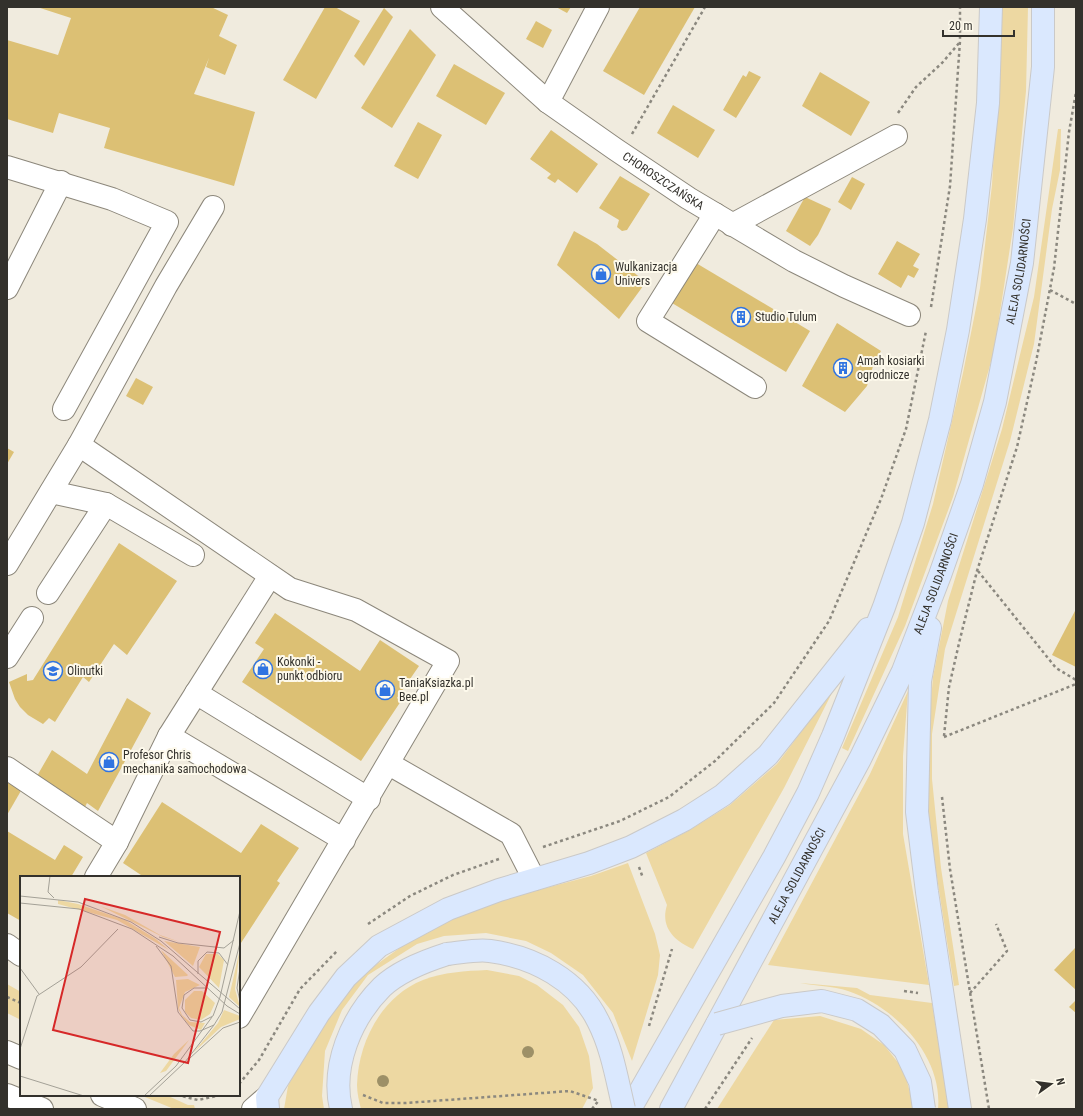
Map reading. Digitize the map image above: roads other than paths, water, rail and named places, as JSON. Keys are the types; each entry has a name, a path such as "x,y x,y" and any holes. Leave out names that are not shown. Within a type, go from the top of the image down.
{"main road":[{"path":"630,1109 774,857 808,793 833,736 884,607 913,523 940,420 958,330 975,218 988,103 991,7"},
{"name":"ALEJA SOLIDARNOŚCI","path":"671,1109 860,759 903,671 940,575 972,484 995,402 1022,263 1043,67 1043,7"},
{"path":"940,575 920,681 917,812 927,892 960,1109"},
{"path":"263,1105 319,1013 346,977 379,946 448,909 499,890 590,863 631,847 684,820 723,795 768,755 884,607"},
{"path":"342,1109 338,1095 342,1054 359,1014 383,986 418,964 447,954 488,951 525,959 547,968 576,989 598,1020 609,1048 614,1106"},
{"path":"717,1024 782,1006 822,1001 857,1010 881,1025 905,1050 920,1082 924,1109"}],"street":[{"name":"CHOROSZCZAŃSKA","path":"442,7 548,102 621,154 794,261 844,286 922,318"},
{"path":"548,102 598,7"},
{"path":"755,387 648,321 724,219 896,136"},
{"path":"7,166 112,199 167,222 64,409"},
{"path":"7,288 61,182"},
{"path":"7,564 80,445 166,286 212,207"},
{"path":"80,445 290,589 356,610 448,660 369,799 240,1015"},
{"path":"51,492 106,504 193,555"},
{"path":"48,593 106,504"},
{"path":"97,876 117,842 169,736 270,576"},
{"path":"7,657 32,618"},
{"path":"196,693 369,799"},
{"path":"169,736 344,840"},
{"path":"389,764 511,834 534,879"},
{"path":"7,768 117,842"},
{"path":"7,945 20,954"},
{"path":"7,1052 20,1058"},
{"path":"7,1095 26,1109"},
{"path":"7,1095 42,1109"},
{"path":"104,1096 135,1109"}],"place":[{"name":"Wulkanizacja Univers","path":"601,274"},
{"name":"Studio Tulum","path":"741,317"},
{"name":"Amah kosiarki ogrodnicze","path":"843,368"},
{"name":"Kokonki - punkt odbioru","path":"263,669"},
{"name":"Olinutki","path":"53,671"},
{"name":"TaniaKsiazka.pl Bee.pl","path":"385,690"},
{"name":"Profesor Chris mechanika samochodowa","path":"109,762"}]}
